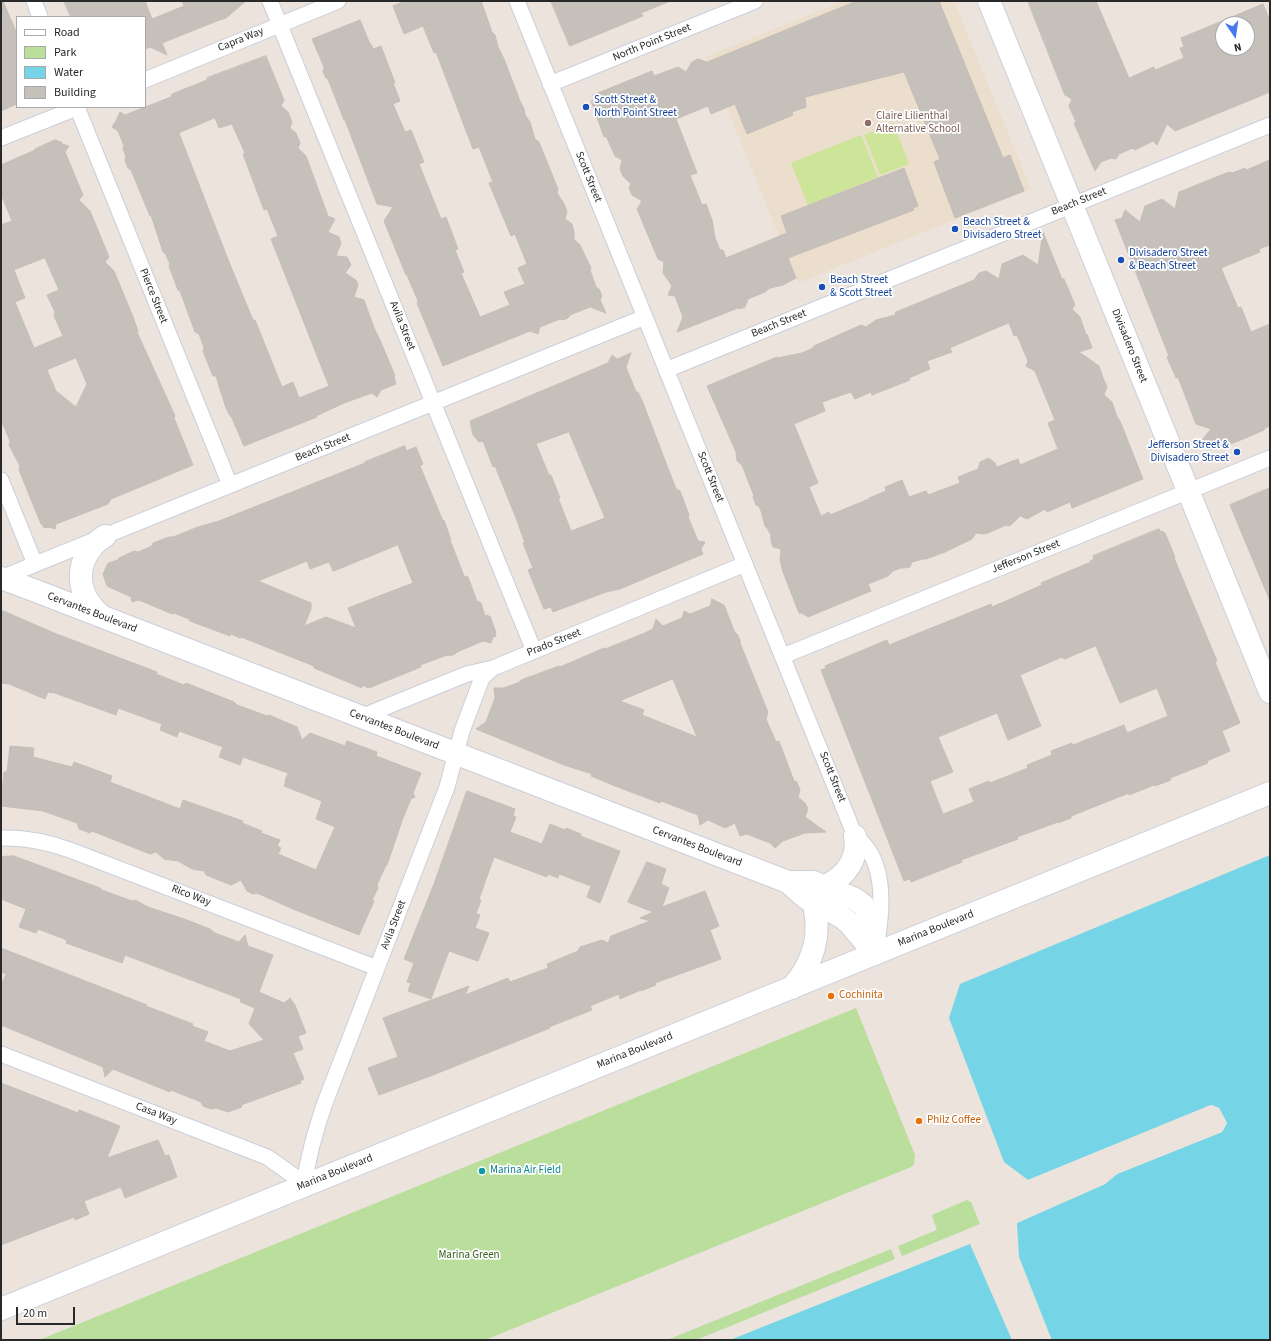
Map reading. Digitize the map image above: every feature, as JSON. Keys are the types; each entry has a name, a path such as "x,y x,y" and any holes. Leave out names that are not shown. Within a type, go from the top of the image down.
{"street":[{"path":"34,1 40,16"},
{"name":"Avila Street","path":"270,1 534,651"},
{"name":"Capra Way","path":"146,80 338,1"},
{"name":"Scott Street","path":"516,1 856,836 863,841 872,854 881,889 880,922 875,954"},
{"name":"North Point Street","path":"550,84 755,1"},
{"name":"Divisadero Street","path":"989,1 1270,692"},
{"path":"1,138 75,108"},
{"name":"Pierce Street","path":"77,108 230,485"},
{"name":"Beach Street","path":"666,370 1270,125"},
{"name":"Beach Street","path":"1,578 645,317"},
{"name":"Jefferson Street","path":"783,656 1270,458"},
{"path":"1,480 35,564"},
{"path":"104,618 94,610 87,601 81,589 81,576 82,564 86,554 93,544 105,536"},
{"name":"Prado Street","path":"361,717 467,674 493,668 745,564"},
{"name":"Cervantes Boulevard","path":"1,578 788,882 813,882 819,894 855,899 864,906 869,914 875,954"},
{"name":"Avila Street","path":"304,1186 319,1119 447,787 462,731 480,683 483,677 493,668"},
{"name":"Marina Boulevard","path":"1,1309 1270,793"},
{"path":"792,988 808,966 816,942 819,894 842,875 853,860 857,844 856,836"},
{"name":"Rico Way","path":"1,838 23,838 70,850 377,968"},
{"name":"Casa Way","path":"1,1054 267,1157 294,1176 304,1186"}],"shaded area":[{"name":"Claire Lilienthal Alternative School","path":"843,1 954,1 1031,189 798,283 706,57"}],"green space":[{"path":"893,123 909,164 880,175 864,135"},
{"path":"861,135 878,177 808,205 791,163"},
{"name":"Marina Green","path":"856,1008 915,1155 914,1164 911,1167 485,1340 39,1340"},
{"path":"967,1200 971,1202 980,1224 902,1256 898,1246 937,1230 932,1216 934,1214"},
{"path":"891,1249 895,1259 696,1340 667,1340"}],"water":[{"path":"1270,855 1270,1340 1050,1340 1051,1338 1019,1257 1017,1223 1105,1184 1117,1174 1222,1132 1227,1123 1219,1108 1211,1105 1028,1180 1004,1162 949,1018 960,984"},
{"path":"970,1244 1012,1340 730,1340"}],"pier":[{"path":"1211,1105 1219,1108 1227,1123 1222,1132 1117,1174 1105,1184 1017,1223 1016,1221 1041,1209 1104,1183 1117,1172 1221,1131 1225,1123 1218,1109 1211,1107 1028,1182 1018,1176 1019,1174 1028,1180"}],"building":[{"path":"1,1 3,1 16,32 16,104 1,111"},
{"path":"64,1 145,1 152,19 184,6 182,1 246,1 226,18 162,43 167,55 150,47 146,49 146,16 71,16"},
{"path":"406,1 481,1 492,32 495,35 498,47 524,109 525,115 530,122 535,139 539,142 558,189 557,193 567,211 565,219 572,224 574,239 580,245 591,268 590,270 596,287 599,289 602,296 600,300 606,313 590,307 570,315 568,318 563,320 560,319 540,327 538,334 530,331 443,366 417,303 418,301 384,221 393,207 377,204 345,120 328,79 323,72 324,67 312,39 360,20 373,49 381,46 400,101 393,104 405,132 411,130 424,162 419,164 441,219 446,217 458,249 455,250 464,272 461,273 480,317 510,305 504,292 525,284 518,268 527,264 515,234 511,236 489,183 493,182 479,147 473,149 436,52 434,53 423,26 404,34 393,6"},
{"path":"551,1 668,2 641,13 643,16 570,46"},
{"path":"857,1 939,1 1003,158 1010,155 1024,191 955,218 934,162 940,159 904,72 805,97 806,107 792,112 793,115 747,134 735,104 711,114 708,106 676,119 697,173 690,175 702,205 706,204 712,220 715,238 720,250 723,250 726,258 787,233 781,216 904,168 918,206 913,208 914,210 788,258 796,278 783,285 770,288 765,292 748,299 745,307 740,309 738,308 677,332 683,317 675,296 668,295 672,286 663,273 664,262 658,259 637,209 642,201 632,195 629,188 631,184 623,176 620,169 622,160 615,156 606,136 604,137 591,101 595,99 593,95 652,71 654,76 678,67 686,72 692,62 698,59 707,62"},
{"path":"1028,1 1096,1 1129,78 1154,67 1155,70 1184,58 1180,48 1184,47 1181,38 1215,24 1215,56 1255,56 1255,16 1234,16 1263,4 1270,21 1270,92 1175,131 1167,124 1157,145 1153,141 1135,150 1133,148 1119,154 1116,159 1111,158 1101,162 1095,171 1074,123 1076,122 1069,106 1072,99 1065,95"},
{"path":"266,56 284,100 281,106 288,112 292,122 290,128 296,133 300,143 298,148 306,156 328,216 335,219 328,232 339,237 341,243 336,256 347,257 351,265 345,273 356,280 358,285 354,297 364,300 374,328 395,376 396,384 381,390 377,397 372,393 344,403 316,416 317,417 244,446 226,408 216,376 213,376 203,351 204,347 199,334 195,332 180,291 178,290 169,266 170,264 165,253 163,252 151,215 150,216 131,170 128,168 125,160 126,157 123,148 124,146 118,131 112,127 120,112 125,115 146,108 171,97 172,94 207,80 207,78","holes":["215,118 219,128 232,124 245,153 243,154 264,210 267,209 278,236 271,239 329,386 299,398 293,382 282,387 255,320 253,320 229,262 179,133"]},
{"path":"55,140 69,146 65,152 83,195 79,200 90,211 109,257 105,262 114,271 133,317 138,331 137,332 175,416 174,418 193,465 111,499 108,504 56,524 55,529 49,527 44,528 41,524 19,470 20,466 9,445 10,441 1,420 1,225 12,221 1,194 1,165","holes":["45,258 59,290 47,295 55,312 54,316 63,336 34,348 15,302 25,298 14,270","76,358 87,384 76,407 56,391 47,370"]},
{"path":"1270,160 1270,245 1259,249 1260,252 1221,268 1238,308 1241,307 1251,332 1270,324 1270,426 1264,430 1223,447 1209,450 1208,446 1198,445 1211,429 1196,424 1178,377 1176,378 1167,357 1169,356 1115,220 1122,218 1125,210 1140,222 1145,206 1162,199 1175,209 1179,192 1229,172 1232,173 1245,168 1246,170"},
{"path":"1043,232 1062,279 1064,279 1075,305 1072,309 1080,317 1092,348 1079,352 1099,366 1107,387 1104,395 1112,402 1143,479 1072,508 1070,502 1047,512 1045,509 1027,519 1020,516 1009,526 1006,525 988,533 976,533 972,539 945,552 912,562 910,567 893,571 888,576 868,584 871,591 808,617 802,613 799,613 783,572 780,560 781,549 773,547 771,535 765,526 759,506 756,505 742,465 737,461 736,452 707,386 777,357 802,353 861,325 866,327 876,320 895,315 896,312 974,280 979,273 986,271 999,279 1002,264 1023,255 1038,265","holes":["1009,323 1014,336 1017,335 1028,361 1026,366 1035,371 1055,420 1048,423 1058,449 1020,465 1018,459 997,467 989,458 980,462 978,469 958,477 960,483 928,495 926,491 909,497 902,480 885,487 886,491 869,499 830,515 829,512 821,516 809,487 818,483 794,424 825,411 822,402 851,392 855,399 871,392 872,395 910,380 909,378 930,369 927,361 952,352 950,348"]},
{"path":"631,353 626,367 636,392 638,392 643,403 676,489 680,491 689,515 688,517 698,541 705,542 701,549 703,554 620,589 606,592 553,612 551,607 544,609 528,570 533,568 523,543 525,543 516,518 495,466 493,467 483,441 479,442 473,435 470,421 608,363 612,355 617,359","holes":["569,432 605,518 571,531 551,475 549,475 536,444"]},
{"path":"405,446 406,451 416,447 423,464 420,466 443,521 444,520 464,576 468,577 477,601 481,603 485,616 490,616 496,633 496,636 493,637 491,643 483,641 450,656 447,655 420,665 421,667 369,688 362,685 362,688 314,668 314,666 241,637 240,638 231,634 230,636 139,600 132,602 131,597 107,586 103,574 108,563 118,560 119,558 134,551 138,552 152,546 153,543 219,521","holes":["398,545 413,583 348,608 356,628 326,617 304,626 311,609 311,603 258,581 307,561 310,569 329,562 333,571"]},
{"path":"1270,488 1270,601 1230,505"},
{"path":"1159,529 1161,532 1163,531 1165,533 1217,661 1215,662 1240,723 1222,731 1230,751 1207,761 1208,763 1170,778 1171,780 1129,795 1129,793 1071,816 1071,818 1017,837 1018,839 961,860 962,862 911,882 910,879 904,881 821,670 826,668 825,666 887,640 889,645 991,604 992,607 1042,585 1041,583 1091,562 1090,561 1094,559 1093,556","holes":["1096,646 1120,703 1157,688 1168,716 1127,733 1124,725 1073,745 1072,743 1051,751 1052,755 1027,765 1028,768 990,783 989,781 969,789 974,802 943,814 930,781 953,772 938,737 997,713 1008,740 1041,726 1020,675 1062,657 1064,659"]},
{"path":"712,599 724,605 735,633 740,640 768,712 766,719 776,742 779,741 794,781 797,782 800,790 798,797 805,803 808,809 805,817 826,832 805,833 783,841 775,848 770,843 747,834 740,836 735,823 725,828 708,820 700,825 698,815 661,801 660,803 615,786 591,776 592,774 564,765 476,729 486,722 495,698 494,688 504,688 520,682 521,680 559,666 560,667 604,648 605,649 645,633 653,629 656,619 663,626 682,618 684,611 690,614 710,606","holes":["673,679 697,737 642,715 644,710 620,701"]},
{"path":"1,610 54,633 157,672 156,674 184,685 186,683 234,702 237,705 267,716 269,715 297,727 302,740 310,733 345,746 347,741 377,752 376,756 421,773 413,793 415,797 411,799 403,818 387,865 377,885 378,888 372,900 374,901 359,935 257,893 253,894 247,891 241,880 231,885 206,875 204,871 192,869 178,861 164,859 156,852 150,854 92,831 90,833 79,829 77,823 43,811 1,806 4,772 7,772 10,746 34,748 33,757 72,767 74,762 112,776 110,782 180,809 183,800 243,821 242,823 262,831 261,833 280,840 277,846 281,848 278,854 316,870 335,827 316,819 322,801 284,786 288,773 243,757 240,765 219,757 223,747 179,731 177,737 160,730 162,724 118,708 116,715 52,692 48,692 45,699 9,684 1,683"},
{"path":"467,791 515,809 513,816 516,817 510,832 542,844 550,824 565,830 566,828 581,834 580,836 620,851 600,903 587,897 591,886 559,874 558,878 548,874 547,877 494,857 479,899 481,900 476,914 480,915 475,928 489,933 478,961 449,951 431,999 408,991 411,983 407,982 414,963 404,959 434,884"},
{"path":"14,856 132,901 135,900 148,907 187,920 239,942 245,935 248,946 273,955 259,992 284,1003 290,998 295,1005 306,1033 298,1036 303,1049 293,1053 304,1079 300,1081 301,1083 241,1105 242,1107 228,1112 216,1108 211,1109 203,1106 201,1102 171,1090 170,1092 113,1069 105,1077 103,1067 1,1025 1,986 6,974 1,972 1,948 193,1024 192,1026 208,1032 204,1041 230,1051 264,1040 249,1024 255,1008 240,1002 241,999 125,955 122,963 66,943 67,940 38,929 36,933 19,927 26,909 1,899 1,857"},
{"path":"647,862 666,869 661,884 669,888 662,907 705,891 719,926 710,930 721,959 655,983 656,985 620,999 619,994 590,1006 592,1010 549,1027 550,1028 379,1095 368,1068 398,1057 383,1018 469,986 465,995 508,978 510,982 548,968 547,964 578,951 580,947 602,940 608,943 611,936 650,921 640,918 653,912 628,902"},
{"path":"1,1083 78,1113 79,1110 120,1126 107,1158 158,1140 165,1156 169,1155 177,1177 125,1198 121,1187 84,1201 89,1214 75,1220 74,1217 1,1245"}],"place":[{"name":"Scott Street & North Point Street","path":"586,107"},
{"name":"Claire Lilienthal Alternative School","path":"868,123"},
{"name":"Beach Street & Divisadero Street","path":"955,229"},
{"name":"Divisadero Street & Beach Street","path":"1121,260"},
{"name":"Beach Street & Scott Street","path":"822,287"},
{"name":"Jefferson Street & Divisadero Street","path":"1237,452"},
{"name":"Cochinita","path":"831,996"},
{"name":"Philz Coffee","path":"919,1121"},
{"name":"Marina Air Field","path":"482,1171"}]}
